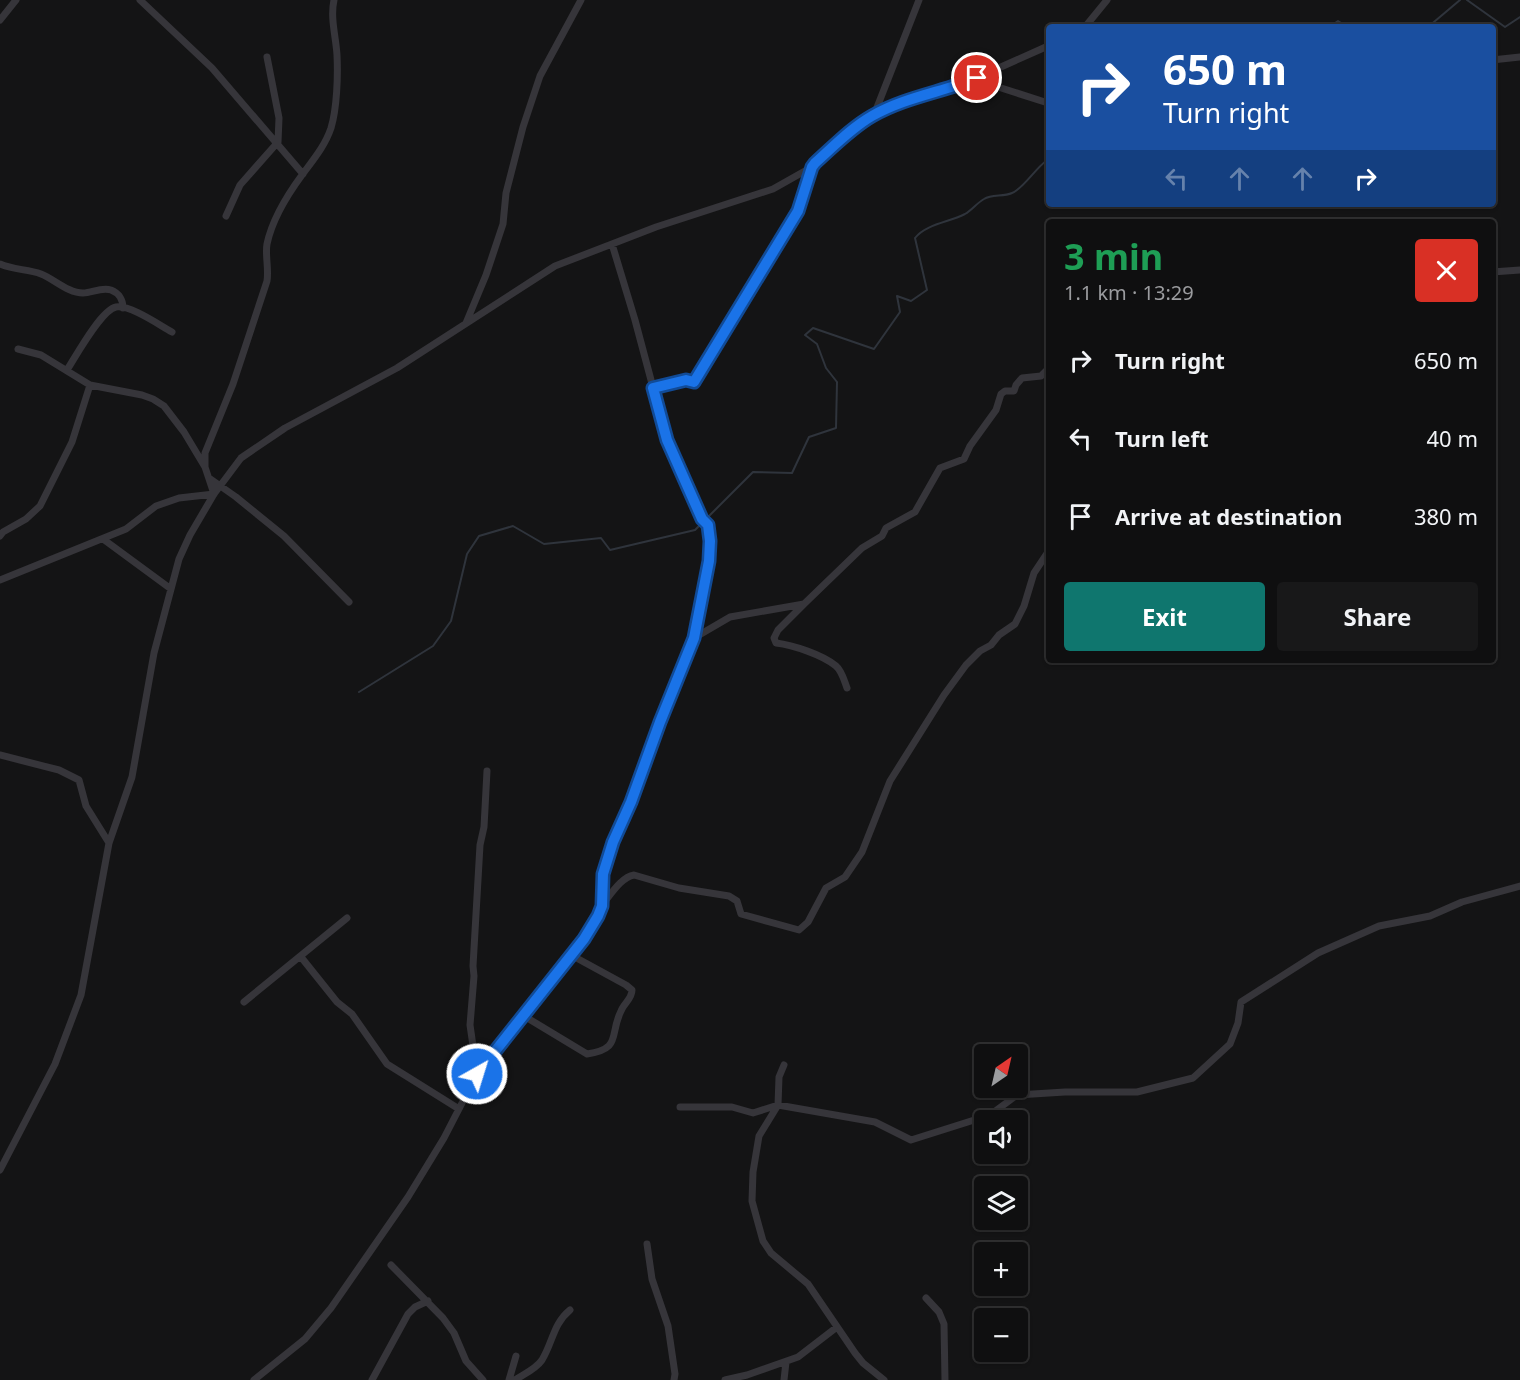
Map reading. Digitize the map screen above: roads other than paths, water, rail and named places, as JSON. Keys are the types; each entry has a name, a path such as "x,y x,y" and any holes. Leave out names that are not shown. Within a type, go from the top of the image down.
{"street":[{"path":"0,20 16,0"},
{"path":"140,0 212,68 278,142 284,153 303,174"},
{"path":"204,467 206,453 233,384 267,280 269,268 267,245 277,217 303,174 322,149 331,128 337,56 332,9 334,0"},
{"path":"465,324 486,275 503,224 506,194 517,149 540,76 581,0"},
{"path":"874,115 919,0"},
{"path":"1087,24 1107,0"},
{"path":"0,1170 55,1064 81,995 109,843 132,777 154,653 179,559 190,534 214,494 241,458 285,428 397,368 555,266 656,227 773,189 812,167 857,125 874,115 896,105 963,84 1046,47"},
{"path":"226,216 240,185 278,142 279,118 267,57"},
{"path":"1496,60 1520,57"},
{"path":"963,84 995,86 1046,102"},
{"path":"653,388 686,380 694,382 798,211 812,167"},
{"path":"602,906 603,874 613,842 631,802 694,638 709,561 710,541 708,525 702,519 667,440 612,244"},
{"path":"0,264 40,274 74,291 83,293 104,289 112,290 119,295 123,308"},
{"path":"1496,272 1520,270"},
{"path":"67,370 107,311 115,307 134,311 172,332"},
{"path":"18,350 41,355 90,385 142,395 164,406 184,432 204,467 214,494"},
{"path":"847,687 836,666 803,650 776,644 774,638 778,630 862,549 882,536 886,528 915,512 940,468 964,459 978,434 996,410 1001,394 1005,391 1014,391 1022,378 1041,376 1046,371"},
{"path":"0,536 26,519 40,506 72,442 90,385"},
{"path":"208,478 284,536 350,602"},
{"path":"0,580 126,529 156,507 179,498 214,494"},
{"path":"103,539 171,590"},
{"path":"254,1380 305,1340 331,1308 408,1197 444,1138 477,1074 584,939 602,906 625,879 634,875 680,888 729,896 737,901 741,914 798,930 807,922 826,888 845,877 862,852 890,781 944,694 980,651 991,645 999,635 1015,624 1024,606 1034,573 1046,555"},
{"path":"694,638 730,617 804,604"},
{"path":"0,755 59,770 79,780 86,806 109,843"},
{"path":"477,1074 470,1025 480,845 484,827 487,771"},
{"path":"681,1107 732,1107 753,1113 778,1105 875,1122 912,1140 990,1115 1017,1095 1137,1092 1193,1078 1230,1044 1238,1023 1241,1002 1318,953 1379,926 1430,916 1462,902 1520,886"},
{"path":"244,1002 347,918"},
{"path":"524,1016 587,1054 607,1048 615,1037 615,1023 622,1008 632,996 632,990 571,955"},
{"path":"301,957 337,1002 352,1014 387,1064 459,1110"},
{"path":"784,1065 779,1077 778,1105 759,1136 753,1172 752,1201 763,1241 771,1253 808,1284 863,1363 884,1380"},
{"path":"647,1244 651,1279 668,1326 674,1380"},
{"path":"391,1265 428,1301 454,1333 466,1361 483,1380"},
{"path":"926,1298 939,1312 944,1324 945,1380"},
{"path":"372,1380 408,1314 415,1307 428,1301"},
{"path":"515,1380 542,1360 556,1326 570,1310"},
{"path":"725,1380 747,1375 798,1357 837,1327"},
{"path":"509,1380 516,1356"},
{"path":"784,1380 786,1362"}],"waterway":[{"path":"1432,24 1460,0"},
{"path":"1467,0 1505,27 1520,17"},
{"path":"1334,24 1338,21 1343,24"},
{"path":"359,692 433,646 451,621 467,554 479,536 513,526 544,544 601,538 610,550 695,530 753,472 792,473 809,437 836,428 837,382 826,368 817,344 805,335 813,328 874,349 900,312 897,296 911,301 927,290 915,238 925,229 965,214 987,197 1016,191 1046,161"}]}
